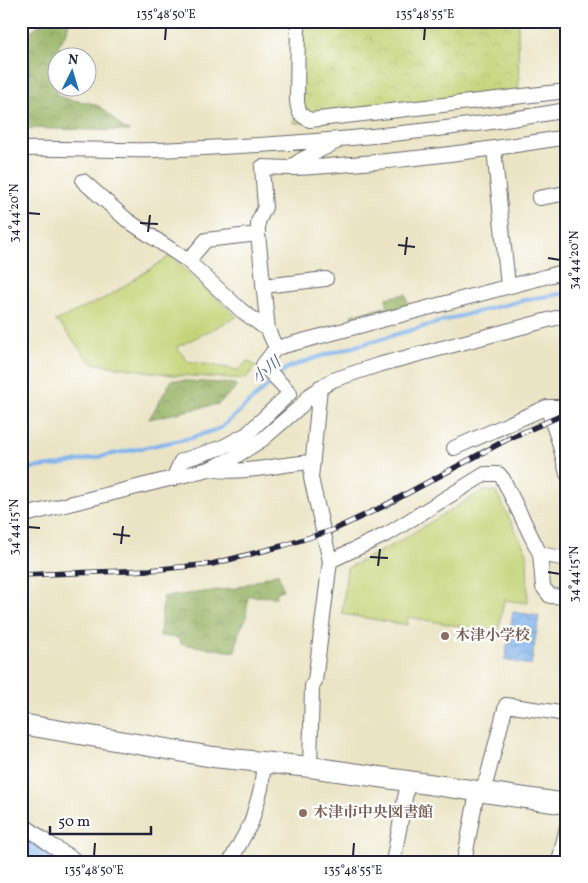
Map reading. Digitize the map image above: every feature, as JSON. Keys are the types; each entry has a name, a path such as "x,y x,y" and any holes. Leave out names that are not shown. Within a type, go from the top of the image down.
{"street":[{"path":"298,21 297,105 301,114 310,120 567,90"},
{"path":"21,149 157,150 342,139 501,122 567,110"},
{"path":"276,348 268,330 258,234 258,222 265,207 262,167 313,168 393,161 494,149 567,137"},
{"path":"290,168 301,160 342,139"},
{"path":"494,149 508,286"},
{"path":"83,181 127,220 188,262 242,310 268,330"},
{"path":"539,198 567,193"},
{"path":"188,262 206,240 258,234"},
{"path":"173,479 181,461 223,447 247,434 290,393 263,365 276,348 567,271"},
{"path":"263,286 326,280"},
{"path":"21,516 209,469 233,458 268,435 301,406 310,395 333,380 378,365 567,314"},
{"path":"310,767 312,686 315,681 330,562 311,478 320,387"},
{"path":"454,448 547,407 559,407 567,404"},
{"path":"547,407 567,474"},
{"path":"209,469 223,471 312,462"},
{"path":"330,562 389,533 485,474 499,474 503,478 540,554 543,587 550,596 567,597"},
{"path":"540,554 567,559"},
{"path":"464,862 479,792 487,778 506,705 567,714"},
{"path":"21,724 213,757 310,767 567,804"},
{"path":"230,862 251,823 261,789 264,763"},
{"path":"393,862 408,782"},
{"path":"21,823 78,862"},
{"path":"559,862 567,827"}],"green space":[{"path":"45,21 69,21 67,32 58,46 60,48 48,48 48,98 64,98 88,102 98,106 120,126 129,131 21,128 21,32 31,31"},
{"path":"298,21 518,21 519,94 317,122 294,123"},
{"path":"170,256 237,317 177,347 187,361 239,370 247,361 256,366 245,379 173,375 97,364 89,361 61,325 55,321 107,297"},
{"path":"406,294 409,309 354,324 351,315 388,307 386,298"},
{"path":"172,380 235,384 237,387 218,404 149,419"},
{"path":"484,490 496,492 527,553 528,603 504,600 498,633 408,617 407,625 342,614 347,568 393,545"},
{"path":"278,573 283,590 277,592 276,597 248,596 246,619 239,632 235,652 181,644 178,638 160,636 163,597 236,588"}],"water":[{"path":"513,612 539,616 531,665 505,660"}],"waterway":[{"name":"小川","path":"21,469 59,465 191,438 221,428 287,368 318,357 464,315 529,299 567,293"},
{"path":"21,847 42,862"}],"railway":[{"path":"21,575 150,570 212,564 282,546 333,530 382,507 506,440 567,413"}],"place":[{"name":"木津小学校","path":"445,636"},
{"name":"木津市中央図書館","path":"303,813"}]}
